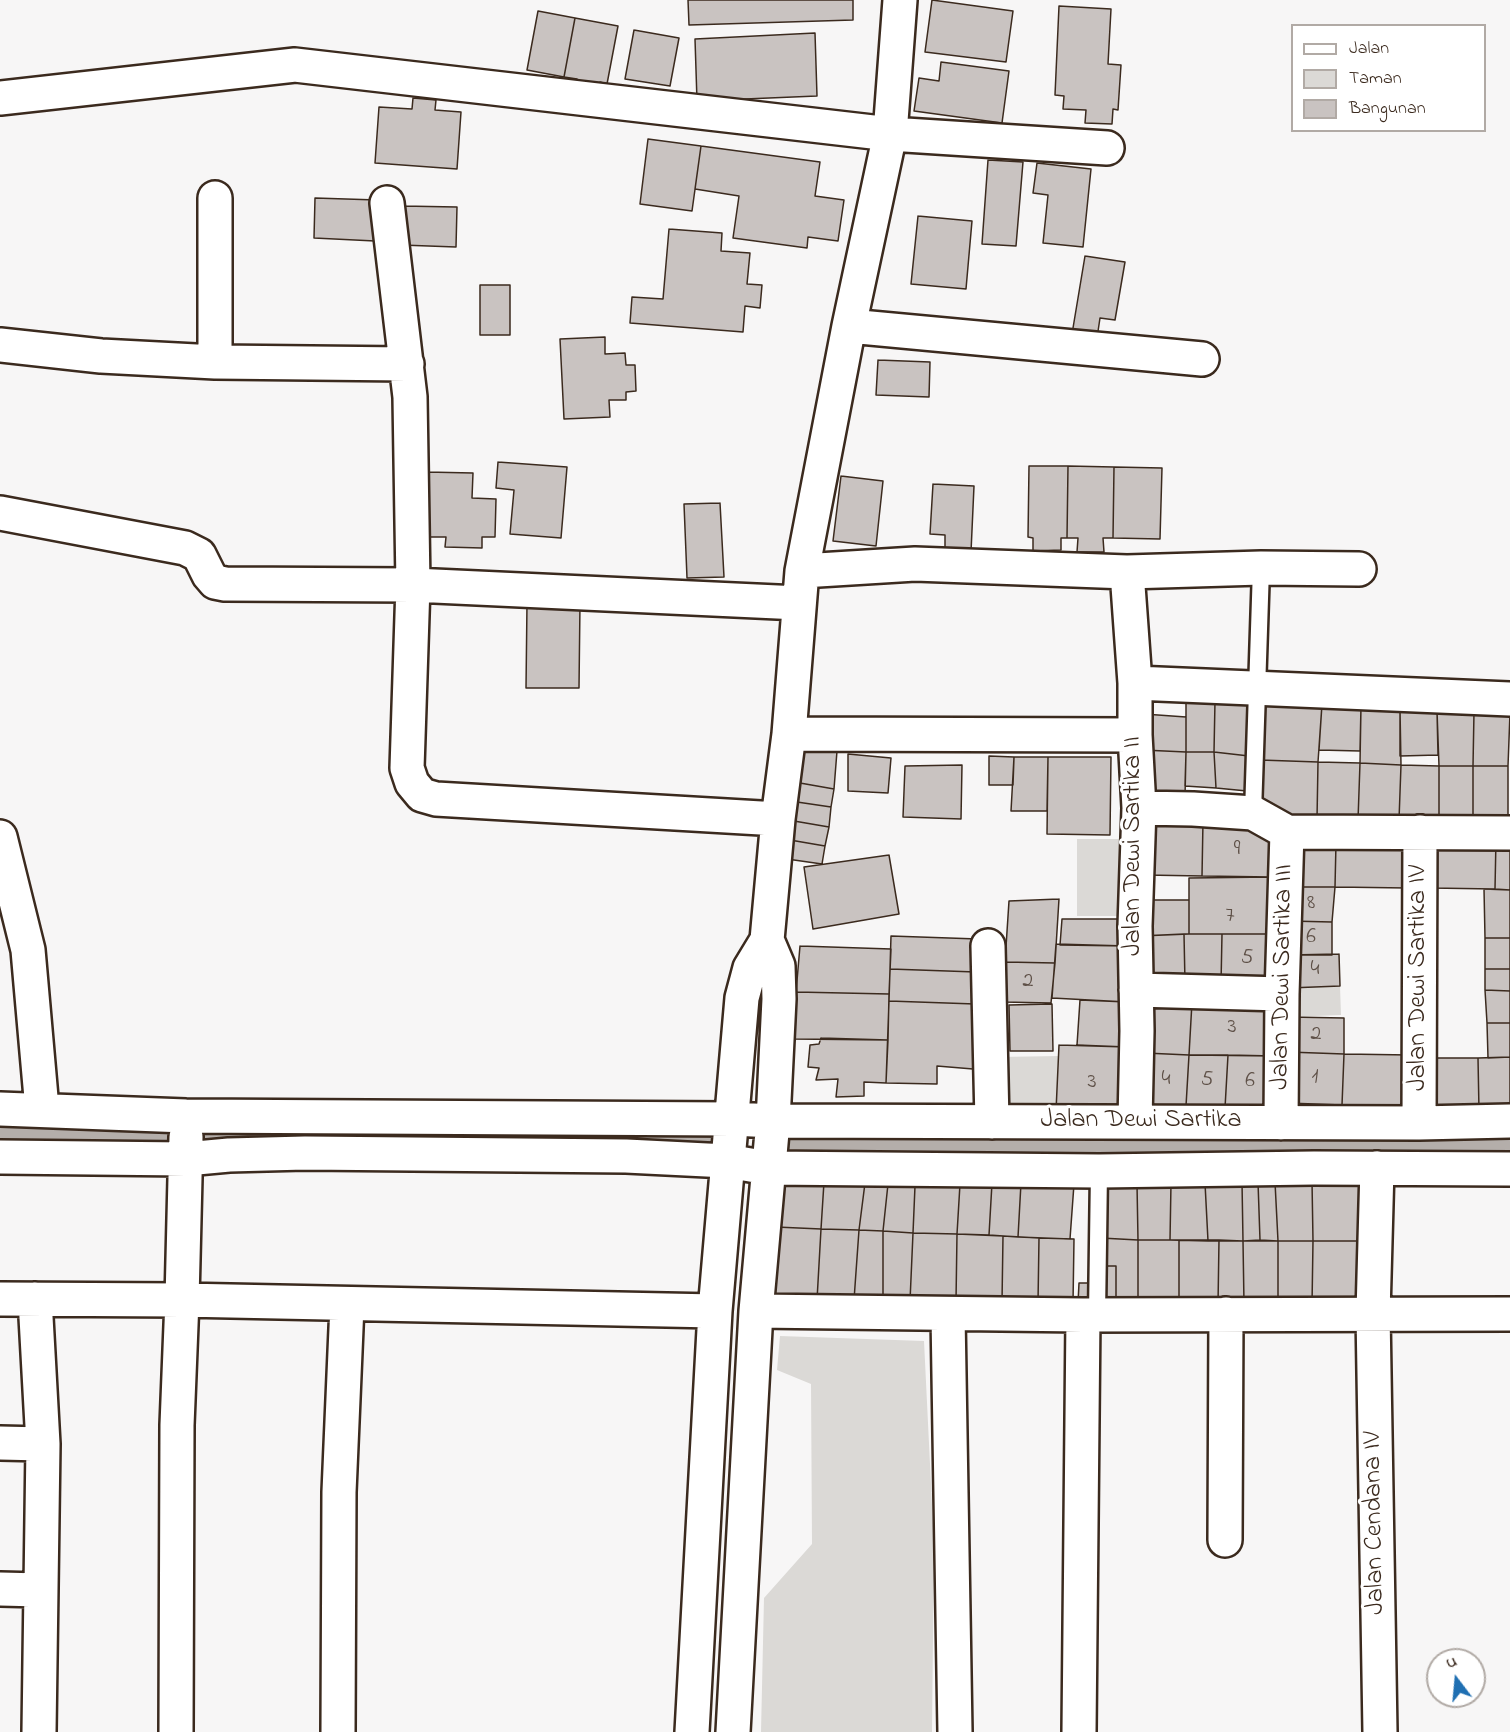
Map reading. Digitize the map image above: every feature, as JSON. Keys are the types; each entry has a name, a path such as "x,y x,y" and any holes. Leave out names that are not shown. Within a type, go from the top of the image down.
{"street":[{"path":"692,1732 715,1311 742,998 750,968 767,940 778,819 789,734 802,571 849,326 890,134 900,0"},
{"path":"0,98 295,65 890,134 1107,148"},
{"path":"215,198 215,362"},
{"path":"387,203 407,364 413,585 407,768 412,783 422,795 436,799 778,819"},
{"path":"849,326 1202,359"},
{"path":"0,345 101,356 215,362 407,364"},
{"path":"0,513 185,548 199,555 215,582 225,584 413,585 799,603"},
{"path":"802,571 915,564 1127,572 1261,568 1359,569"},
{"name":"Jalan Dewi Sartika II","path":"1127,572 1135,683 1139,808 1135,926 1135,1121"},
{"path":"1135,683 1510,699"},
{"path":"789,734 1135,735"},
{"path":"1139,808 1253,813 1287,832 1510,833"},
{"name":"Jalan Dewi Sartika III","path":"1281,1123 1287,832"},
{"name":"Jalan Dewi Sartika IV","path":"1419,1123 1420,832"},
{"path":"0,837 14,950 42,1109"},
{"path":"733,1732 756,1311 772,1121 779,999 778,966 767,940"},
{"path":"988,946 992,1122"},
{"path":"1136,990 1282,994"},
{"name":"Jalan Dewi Sartika","path":"0,1109 42,1109 185,1117 1281,1123 1510,1121"},
{"path":"176,1732 177,1425 186,1158 185,1117"},
{"path":"0,1157 186,1158 317,1153 626,1156 728,1161 768,1168 1099,1171 1510,1169"},
{"name":"Jalan Cendana IV","path":"1377,1168 1373,1314 1380,1732"},
{"path":"0,1299 182,1300 715,1311"},
{"path":"35,1299 43,1444 39,1732"},
{"path":"338,1732 339,1492 347,1305"},
{"path":"756,1311 948,1315 1510,1314"},
{"path":"1225,1540 1227,1314"},
{"path":"948,1315 955,1732"},
{"path":"1079,1732 1090,1315"},
{"path":"0,1443 43,1444"},
{"path":"0,1589 40,1590"}],"lane":[{"path":"1253,813 1261,568"},
{"path":"1090,1315 1099,1171"}],"green space":[{"path":"1077,839 1127,839 1127,916 1077,916"},
{"path":"1340,986 1341,1015 1289,1017 1289,988"},
{"path":"1059,1056 1056,1111 1000,1110 998,1057"},
{"path":"780,1336 924,1341 934,1546 932,1732 761,1732 764,1598 812,1544 811,1384 777,1370"}],"building":[{"path":"688,0 853,0 853,20 689,25"},
{"path":"932,0 1013,11 1006,62 925,52"},
{"path":"1059,6 1111,9 1108,64 1121,65 1118,110 1113,109 1112,124 1085,123 1086,110 1063,109 1064,96 1055,95"},
{"path":"538,11 575,18 564,77 527,70"},
{"path":"575,18 618,26 607,84 600,82 598,94 575,90 577,79 564,77"},
{"path":"634,30 679,38 670,86 625,79"},
{"path":"815,33 817,96 697,101 695,39"},
{"path":"941,62 1009,71 1002,123 914,111 919,78 939,81"},
{"path":"413,98 436,100 435,110 461,112 457,169 375,163 379,107 412,109"},
{"path":"648,139 701,146 692,211 640,204"},
{"path":"701,146 820,162 815,196 844,200 838,241 808,237 807,248 733,238 739,196 695,189"},
{"path":"988,160 1023,162 1016,246 982,244"},
{"path":"1037,163 1091,169 1083,247 1043,243 1048,195 1033,193"},
{"path":"315,198 377,200 375,241 314,238"},
{"path":"402,206 457,207 456,247 401,245"},
{"path":"918,216 972,221 966,289 911,284"},
{"path":"669,229 722,233 721,251 750,253 747,284 762,285 760,308 745,306 743,332 630,323 632,297 663,299"},
{"path":"1085,256 1125,262 1115,320 1100,318 1097,338 1072,334"},
{"path":"480,285 510,285 510,335 480,335"},
{"path":"605,337 605,354 625,353 626,365 635,365 636,391 626,392 626,400 609,400 610,417 564,419 560,339"},
{"path":"878,360 930,362 929,397 876,395"},
{"path":"498,462 567,467 561,538 510,534 514,490 496,488"},
{"path":"1029,466 1068,466 1067,538 1061,538 1061,550 1033,551 1033,538 1028,537"},
{"path":"1068,466 1114,467 1113,538 1103,538 1104,552 1077,552 1078,538 1067,538"},
{"path":"1114,467 1162,468 1160,539 1113,538"},
{"path":"426,472 473,473 472,498 496,499 495,537 482,537 482,548 445,547 446,537 424,537"},
{"path":"841,476 883,481 876,546 833,541"},
{"path":"933,484 974,486 971,552 945,552 945,535 930,534"},
{"path":"720,503 724,577 687,578 684,504"},
{"path":"527,603 580,603 579,688 526,688"},
{"path":"1263,700 1322,704 1318,762 1260,760"},
{"path":"1186,701 1215,701 1214,752 1186,752"},
{"path":"1215,701 1250,702 1249,756 1214,752"},
{"path":"1322,704 1361,706 1360,751 1319,750"},
{"path":"1361,706 1400,709 1401,765 1360,763"},
{"path":"1400,709 1437,711 1438,755 1400,756"},
{"path":"1437,711 1474,712 1473,766 1439,766"},
{"path":"1474,712 1510,713 1508,766 1473,766"},
{"path":"1144,714 1186,717 1186,752 1143,750"},
{"path":"803,749 837,751 834,789 800,783"},
{"path":"1143,750 1186,752 1185,797 1145,795"},
{"path":"1186,752 1214,752 1216,788 1185,786"},
{"path":"1214,752 1249,756 1247,791 1216,788"},
{"path":"848,754 891,758 888,793 848,791"},
{"path":"989,756 1014,757 1013,785 989,785"},
{"path":"1014,757 1048,757 1047,811 1011,811"},
{"path":"1048,757 1111,757 1110,835 1047,834"},
{"path":"1260,760 1318,762 1317,819 1266,813 1260,808"},
{"path":"1318,762 1360,763 1358,820 1317,819"},
{"path":"1360,763 1401,765 1399,820 1358,820"},
{"path":"962,765 961,819 903,817 905,766"},
{"path":"1401,765 1439,766 1439,820 1399,820"},
{"path":"1439,766 1473,766 1473,821 1439,820"},
{"path":"1473,766 1508,766 1508,823 1473,821"},
{"path":"800,783 834,789 831,807 797,802"},
{"path":"797,802 831,807 829,827 794,821"},
{"path":"1146,819 1203,821 1202,876 1145,875"},
{"path":"794,821 829,827 825,846 790,840"},
{"path":"1203,821 1270,825 1272,877 1202,876"},
{"path":"1430,839 1496,839 1495,889 1430,888"},
{"path":"1496,839 1510,840 1510,890 1495,889"},
{"path":"790,840 825,846 822,864 787,859"},
{"path":"1291,841 1336,843 1335,887 1289,887"},
{"path":"1336,843 1408,844 1407,888 1335,887"},
{"path":"889,855 899,914 813,929 804,867"},
{"path":"1272,877 1272,934 1189,934 1189,878"},
{"path":"1289,887 1335,887 1332,922 1289,921"},
{"path":"1484,889 1510,890 1510,938 1485,938"},
{"path":"1059,899 1055,963 1005,962 1009,901"},
{"path":"1142,900 1189,900 1189,934 1140,936"},
{"path":"1062,919 1126,919 1127,946 1060,945"},
{"path":"1289,921 1332,922 1332,955 1289,955"},
{"path":"1184,934 1222,934 1221,984 1185,983"},
{"path":"1184,934 1185,983 1142,983 1140,936"},
{"path":"1222,934 1272,934 1272,984 1221,984"},
{"path":"891,936 978,939 976,972 890,969"},
{"path":"1485,938 1510,938 1510,969 1485,969"},
{"path":"1056,944 1127,946 1127,1002 1052,998"},
{"path":"800,946 891,949 889,994 796,992"},
{"path":"1339,954 1340,986 1289,988 1289,955"},
{"path":"1005,962 1055,963 1051,1003 1003,1002"},
{"path":"890,969 976,972 975,1004 889,1001"},
{"path":"1485,969 1510,969 1510,991 1485,990"},
{"path":"1485,990 1510,991 1510,1023 1487,1023"},
{"path":"796,992 889,994 888,1040 792,1039"},
{"path":"1146,998 1192,1002 1189,1055 1145,1053"},
{"path":"1080,1000 1127,1002 1127,1047 1077,1045"},
{"path":"889,1001 975,1004 973,1069 937,1066 937,1084 886,1083"},
{"path":"1192,1002 1275,1002 1274,1056 1189,1055"},
{"path":"1052,1004 1053,1051 1010,1051 1009,1005"},
{"path":"1289,1017 1344,1018 1344,1054 1288,1052"},
{"path":"1487,1023 1510,1023 1510,1057 1488,1058"},
{"path":"821,1038 888,1040 886,1083 864,1082 864,1096 836,1097 838,1079 816,1080 819,1068 808,1067 810,1045 819,1044"},
{"path":"1059,1045 1127,1047 1125,1114 1056,1111"},
{"path":"1288,1052 1344,1054 1342,1105 1287,1103"},
{"path":"1145,1053 1189,1055 1186,1106 1143,1106"},
{"path":"1344,1054 1410,1055 1408,1107 1342,1105"},
{"path":"1189,1055 1228,1055 1225,1108 1186,1106"},
{"path":"1228,1055 1274,1056 1274,1111 1225,1108"},
{"path":"1510,1057 1510,1110 1479,1111 1478,1058"},
{"path":"1427,1058 1478,1058 1479,1111 1430,1114"},
{"path":"1364,1180 1362,1241 1313,1241 1312,1181"},
{"path":"780,1181 824,1182 821,1229 776,1227"},
{"path":"1312,1181 1313,1241 1278,1241 1275,1182"},
{"path":"824,1182 865,1183 859,1230 821,1229"},
{"path":"1242,1182 1243,1241 1208,1241 1205,1183"},
{"path":"1242,1182 1258,1182 1260,1240 1243,1241"},
{"path":"1258,1182 1275,1182 1278,1241 1260,1240"},
{"path":"865,1183 888,1184 883,1231 859,1230"},
{"path":"992,1183 989,1235 957,1234 960,1184"},
{"path":"992,1183 1021,1183 1018,1237 989,1235"},
{"path":"1021,1183 1074,1184 1070,1239 1018,1237"},
{"path":"1171,1183 1170,1240 1138,1240 1137,1184"},
{"path":"1171,1183 1205,1183 1208,1241 1170,1240"},
{"path":"888,1184 915,1186 913,1233 883,1231"},
{"path":"960,1184 957,1234 913,1233 915,1186"},
{"path":"1103,1184 1137,1184 1138,1240 1101,1238"},
{"path":"776,1227 821,1229 817,1300 773,1299"},
{"path":"821,1229 859,1230 854,1300 817,1300"},
{"path":"859,1230 883,1231 883,1300 854,1300"},
{"path":"883,1231 913,1233 910,1301 883,1300"},
{"path":"913,1233 957,1234 956,1301 910,1301"},
{"path":"957,1234 1003,1236 1002,1302 956,1301"},
{"path":"1003,1236 1039,1238 1038,1303 1002,1302"},
{"path":"1039,1238 1074,1239 1073,1303 1038,1303"},
{"path":"1101,1238 1138,1240 1138,1304 1116,1304 1116,1266 1102,1266"},
{"path":"1138,1240 1179,1240 1179,1304 1138,1304"},
{"path":"1179,1240 1219,1240 1218,1305 1179,1304"},
{"path":"1219,1240 1243,1241 1244,1304 1218,1305"},
{"path":"1243,1241 1278,1241 1278,1305 1244,1304"},
{"path":"1278,1241 1313,1241 1312,1305 1278,1305"},
{"path":"1313,1241 1362,1241 1362,1305 1312,1305"},
{"path":"1100,1266 1116,1266 1116,1304 1099,1303"},
{"path":"1079,1283 1094,1283 1093,1303 1078,1303"}],"waterway":[{"path":"0,1137 302,1140"},
{"path":"787,1146 1510,1141"},
{"path":"601,1142 712,1142"}]}
